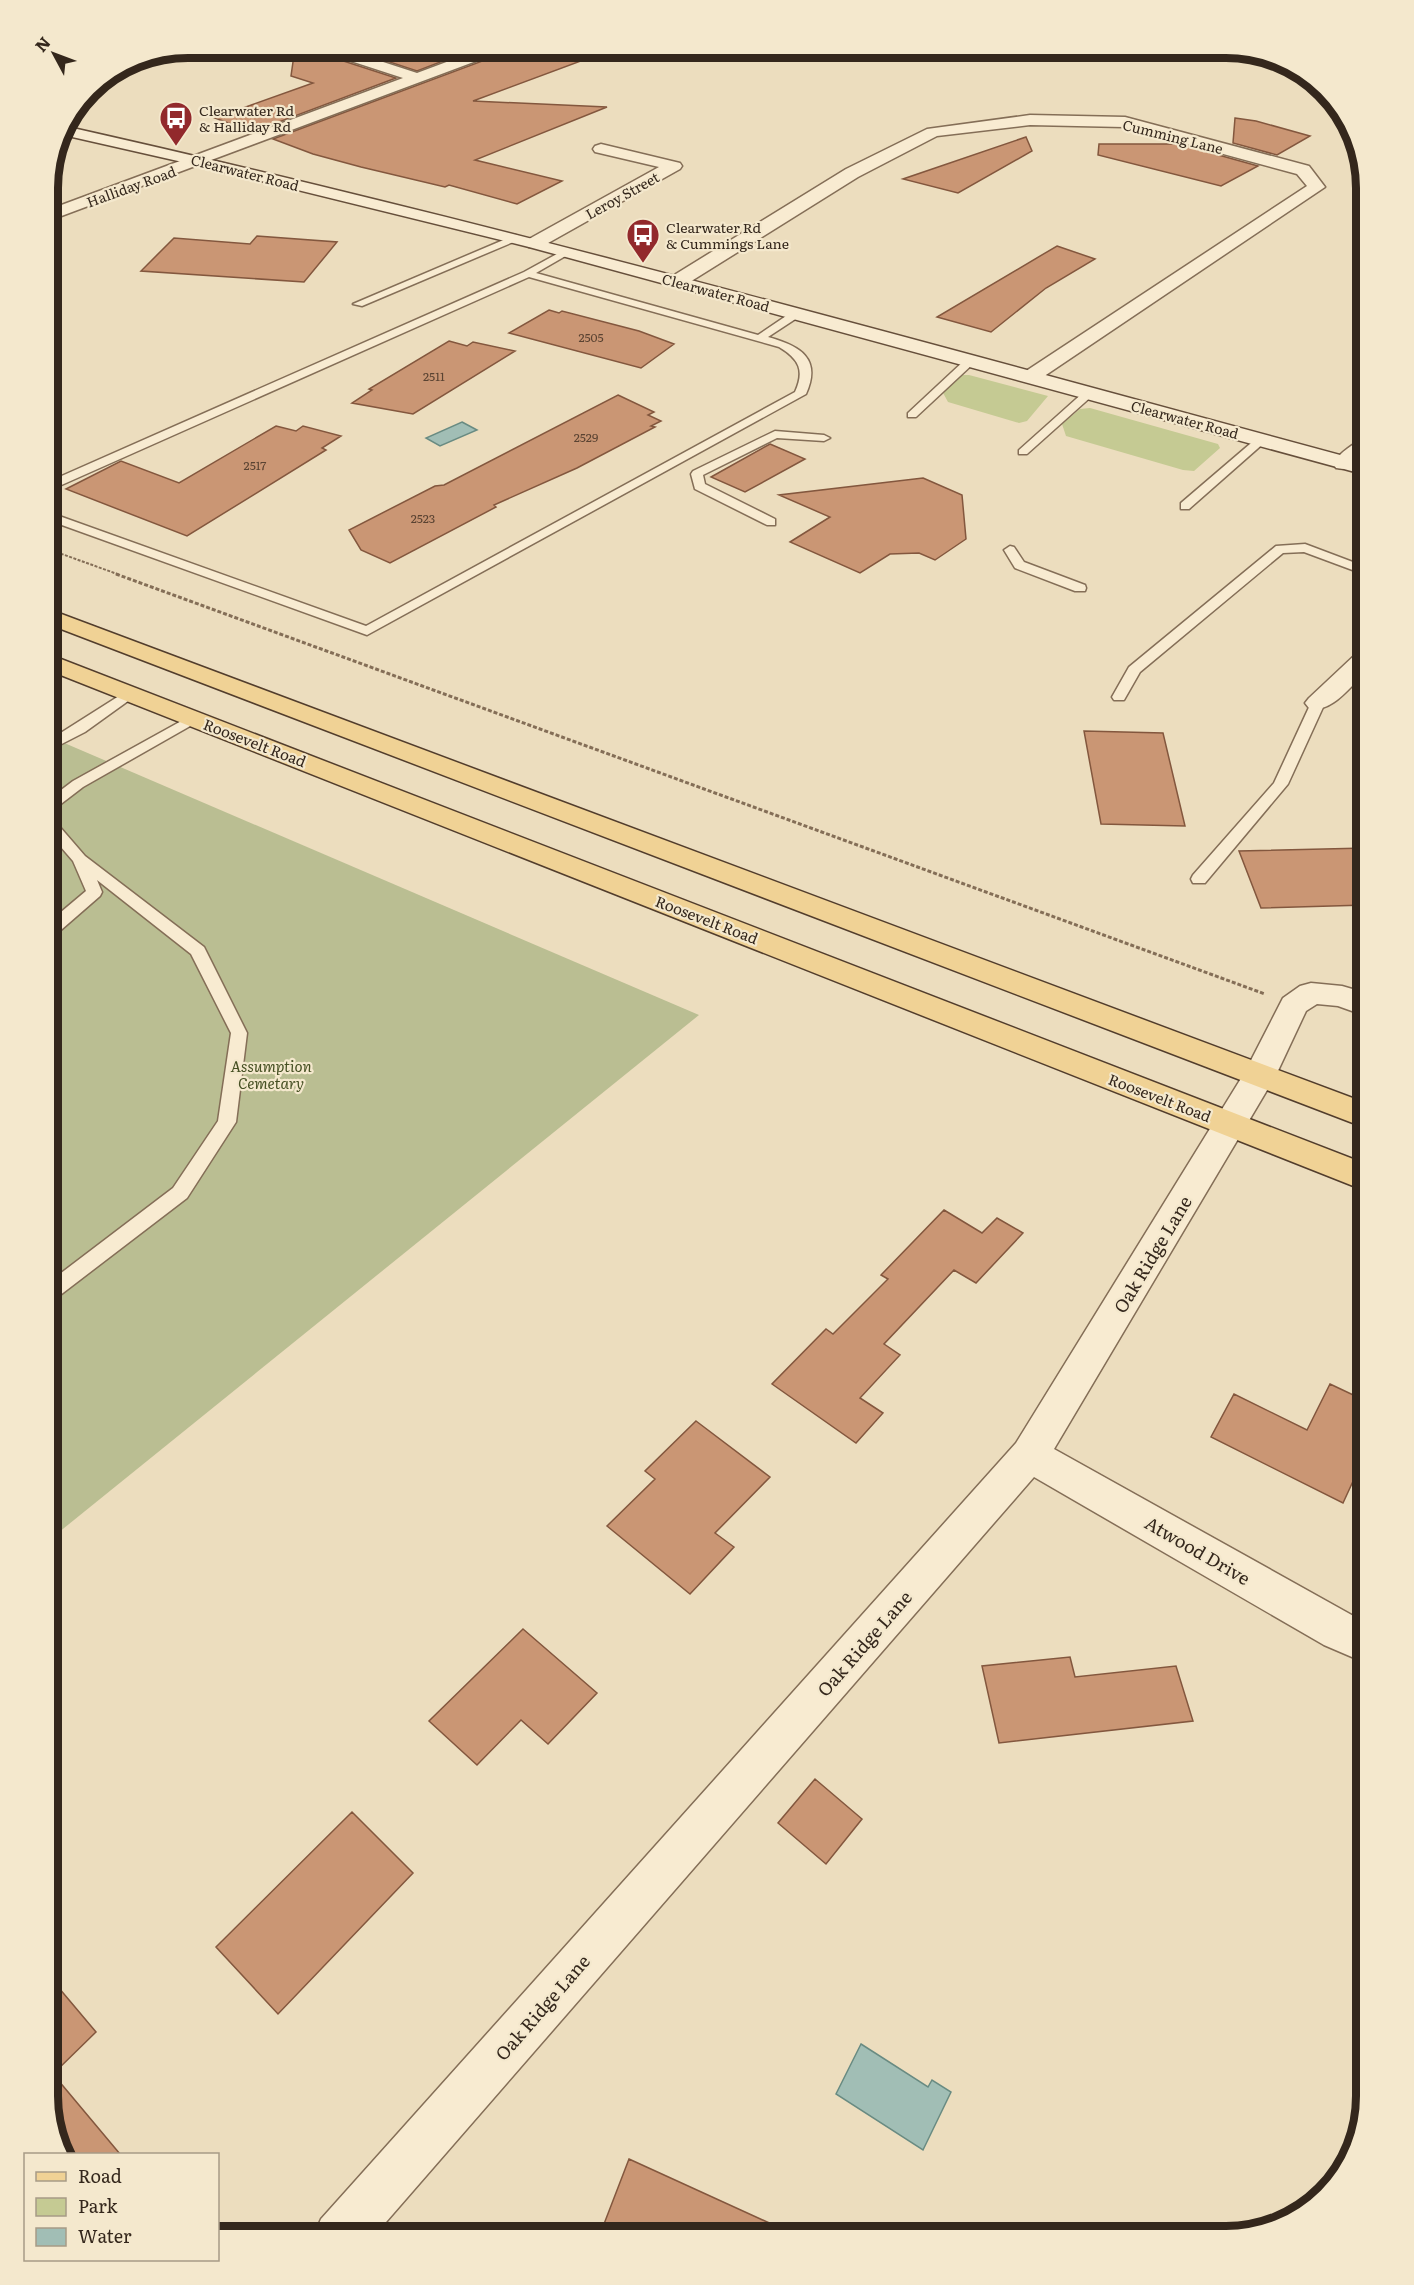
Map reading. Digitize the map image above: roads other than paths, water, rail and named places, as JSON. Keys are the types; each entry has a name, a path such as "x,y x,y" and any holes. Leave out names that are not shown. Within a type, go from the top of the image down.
{"main road":[{"path":"59,620 1356,1112"},
{"name":"Roosevelt Road","path":"59,665 1356,1174"}],"street":[{"path":"358,59 416,78"},
{"name":"Halliday Road","path":"59,212 468,59"},
{"name":"Cumming Lane","path":"678,281 852,173 933,132 1030,120 1125,122 1303,170 1317,188 1030,377"},
{"name":"Clearwater Road","path":"71,132 200,161 535,243 1356,466"},
{"name":"Leroy Street","path":"535,243 674,166 601,149"},
{"path":"1344,463 1356,453"},
{"path":"1318,703 1356,667"},
{"name":"Oak Ridge Lane","path":"349,2226 1030,1455 1260,1075 1302,999 1342,996 1356,1001"},
{"name":"Atwood Drive","path":"1030,1455 1356,1639"}],"lane":[{"path":"358,304 514,238"},
{"path":"59,481 528,274 566,252"},
{"path":"59,520 367,631 800,394 807,380 807,365 798,354 783,345 528,274"},
{"path":"760,338 796,314"},
{"path":"912,415 970,361"},
{"path":"1023,452 1089,393"},
{"path":"771,522 699,486 697,474 775,434 824,438"},
{"path":"1185,506 1261,440"},
{"path":"1119,698 1134,670 1280,549 1305,548 1356,567"},
{"path":"1010,550 1019,565 1080,588"},
{"path":"59,741 80,729 130,693"},
{"path":"1199,879 1281,784 1318,703"},
{"path":"59,799 78,784 194,718"},
{"path":"58,1286 180,1193 227,1122 239,1033 198,951 80,859 59,834"},
{"path":"59,923 94,892 80,859"}],"water":[{"path":"462,422 477,430 440,446 426,438"},
{"path":"861,2044 928,2087 932,2080 951,2092 923,2150 836,2094"}],"place":[{"name":"Clearwater Rd & Halliday Rd","path":"176,147"},
{"name":"Clearwater Rd & Cummings Lane","path":"643,264"}],"park label":[{"name":"Assumption Cemetary","path":"271,1074"}]}
